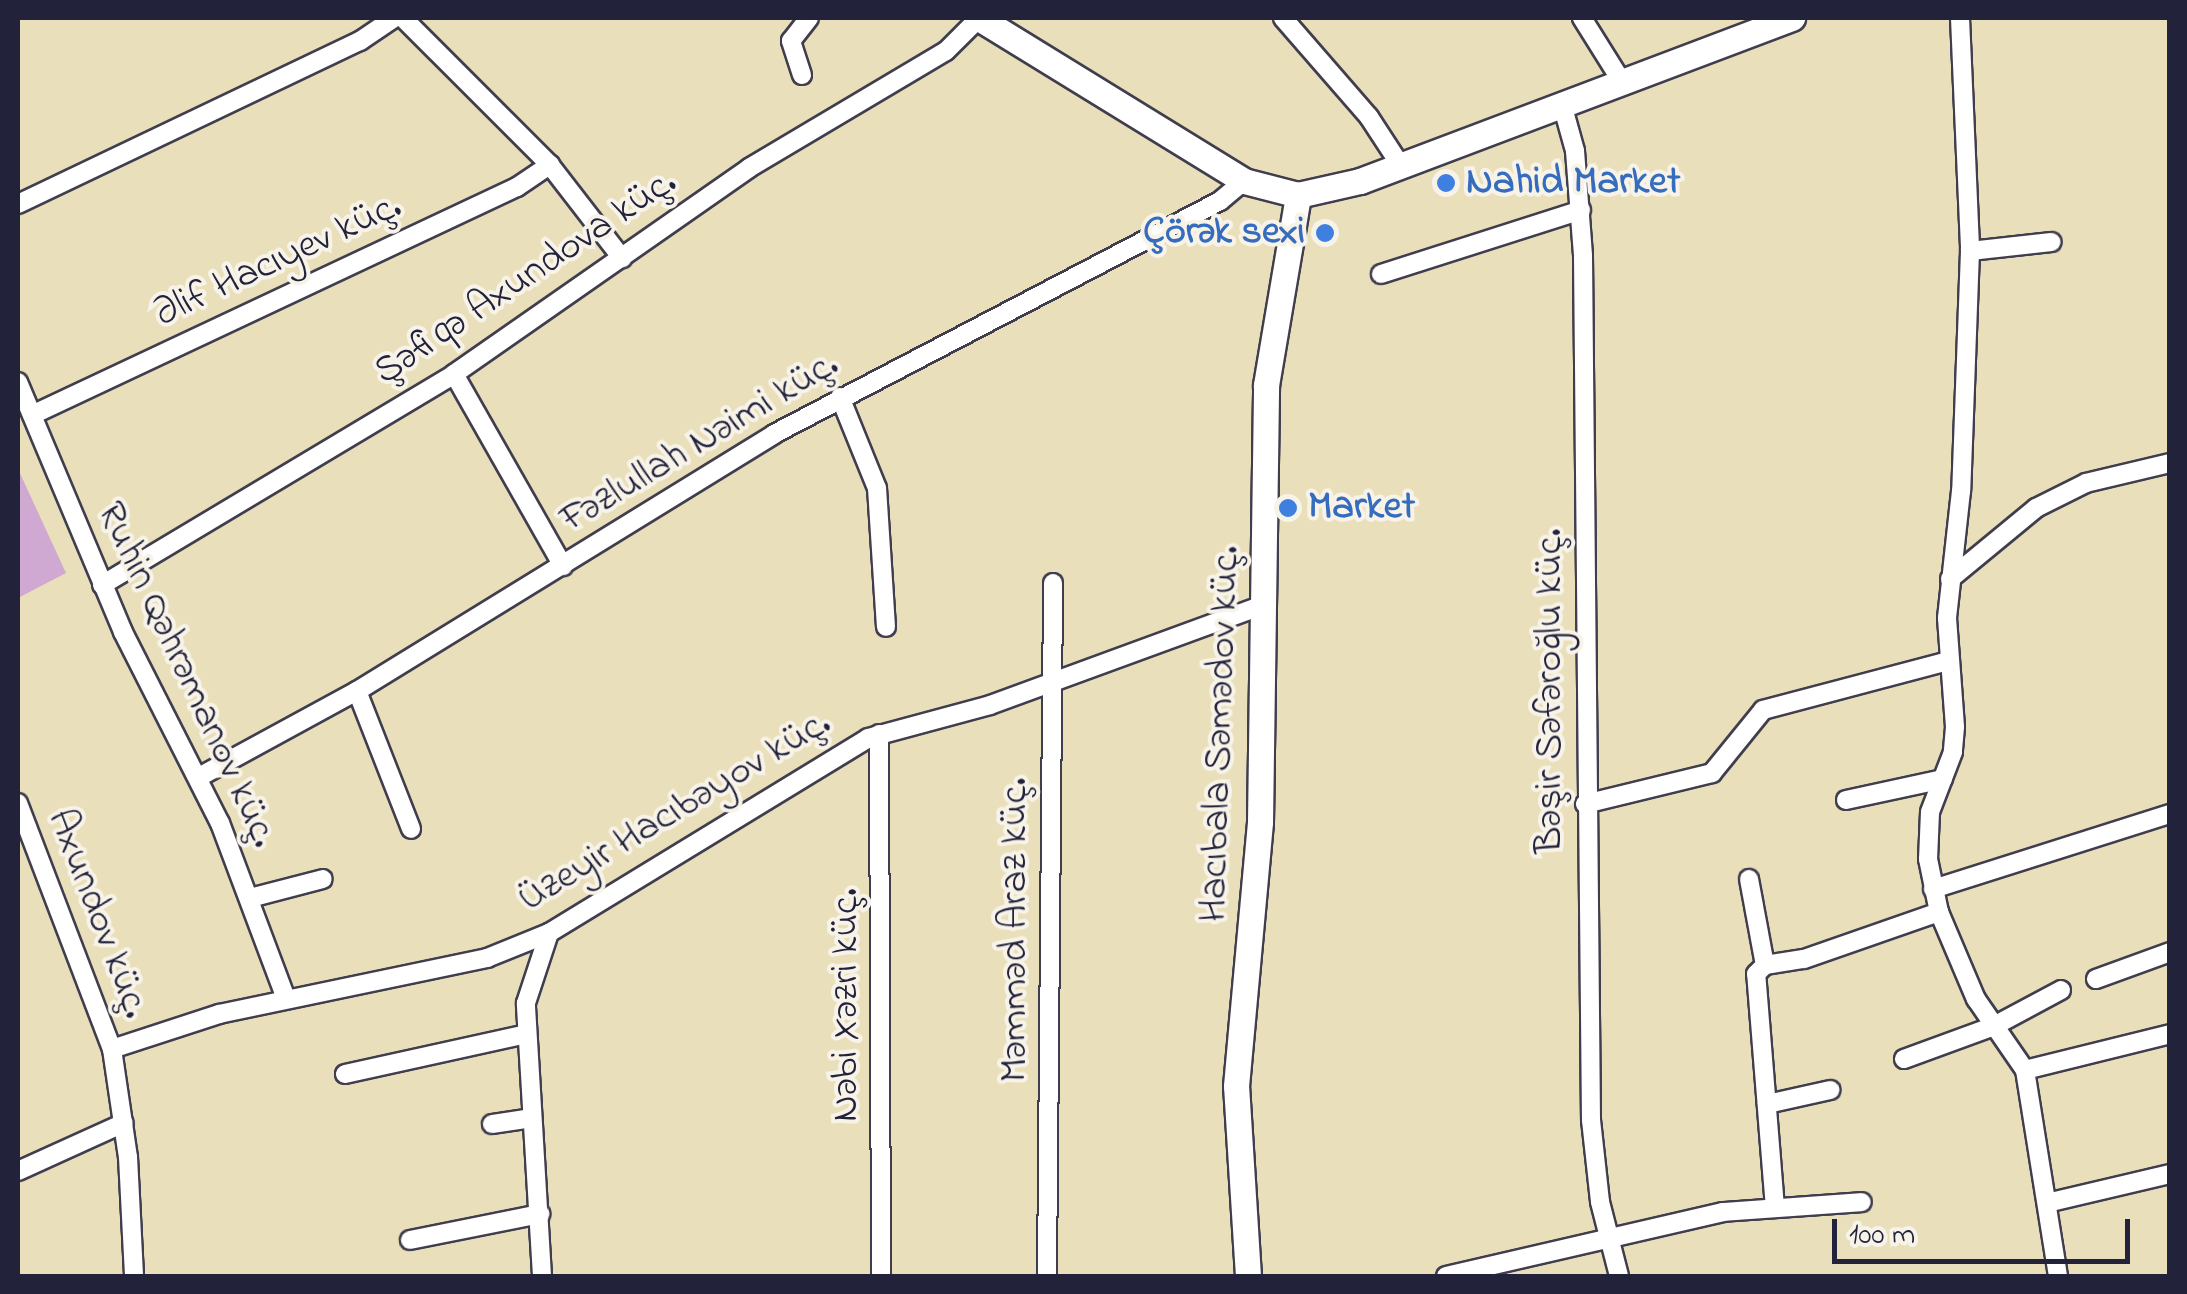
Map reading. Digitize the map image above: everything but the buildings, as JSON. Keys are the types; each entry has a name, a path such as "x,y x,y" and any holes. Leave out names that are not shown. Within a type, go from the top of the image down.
{"street":[{"path":"18,204 360,41 394,18"},
{"path":"403,18 550,166 622,258"},
{"path":"802,75 791,41 810,18"},
{"path":"979,18 1244,181 1298,195 1401,166 1792,18"},
{"name":"Şəfiqə Axundova küç.","path":"102,586 454,374 749,168 946,52 979,18"},
{"path":"1284,18 1369,118 1401,166"},
{"path":"1582,18 1622,82"},
{"path":"1960,18 1970,252 1961,491 1950,579 1948,661 1955,728 1930,812 1933,889 1939,912 1994,1026 2025,1070 2058,1276"},
{"name":"Bəşir Səfəroğlu küç.","path":"1562,104 1580,210 1591,1120 1608,1238 1618,1276"},
{"name":"Əlif Hacıyev küç.","path":"32,415 517,188 550,166"},
{"name":"Fəzlullah Nəimi küç.","path":"199,776 357,691 840,398 1220,201 1244,181"},
{"name":"Hacıbala Səmədov küç.","path":"1248,1276 1236,1086 1255,924 1266,386 1298,195"},
{"path":"1381,274 1580,210"},
{"path":"1970,252 2052,242"},
{"path":"454,374 564,566"},
{"name":"Ruhin Qəhrəmanov küç.","path":"18,382 102,586 199,776 250,898 286,999"},
{"path":"840,398 877,488 886,627"},
{"path":"1950,579 2036,508 2086,483 2170,463"},
{"name":"Məmməd Araz küç.","path":"1048,1276 1052,583"},
{"name":"Üzeyir Hacıbəyov küç.","path":"112,1049 286,999 438,971 549,933 879,734 1051,683 1234,610 1264,605"},
{"path":"1585,804 1712,773 1762,710 1948,661"},
{"path":"357,691 411,829"},
{"name":"Nəbi Xəzri küç.","path":"879,734 881,1276"},
{"path":"1846,800 1942,779"},
{"name":"Axundov küç.","path":"19,809 112,1049 124,1123"},
{"path":"1933,889 2170,814"},
{"path":"250,898 322,879"},
{"path":"1749,879 1764,965 1753,986 1775,1208"},
{"path":"1764,965 1804,958 1939,912"},
{"path":"542,1276 528,1034 532,971 549,933"},
{"path":"2096,979 2170,952"},
{"path":"1904,1058 1994,1026 2061,990"},
{"path":"345,1074 528,1034"},
{"path":"2025,1070 2170,1034"},
{"path":"1767,1104 1830,1090"},
{"path":"492,1124 532,1118"},
{"path":"18,1171 124,1123 134,1276"},
{"path":"2047,1203 2170,1174"},
{"path":"1446,1276 1512,1269 1608,1238 1775,1208 1862,1202"},
{"path":"410,1240 540,1214"}],"place":[{"name":"Nahid Market","path":"1446,183"},
{"name":"Çörək sexi","path":"1325,233"},
{"name":"Market","path":"1288,508"}]}
